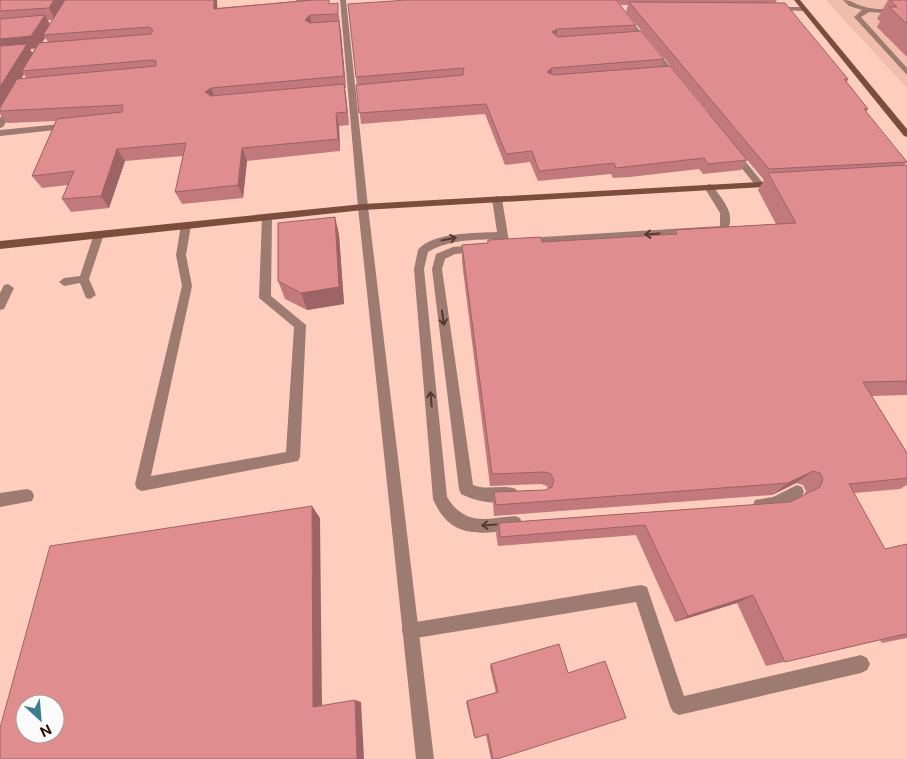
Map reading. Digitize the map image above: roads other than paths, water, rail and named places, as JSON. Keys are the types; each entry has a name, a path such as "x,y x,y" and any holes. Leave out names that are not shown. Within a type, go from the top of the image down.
{"street":[{"path":"611,0 682,87"},
{"path":"796,0 907,134"},
{"path":"846,0 850,4 868,9 907,8"},
{"path":"340,4 341,30 352,91 363,207 425,759"},
{"path":"617,9 627,9"},
{"path":"764,9 804,9"},
{"path":"868,9 857,16 907,73"},
{"path":"633,38 642,37"},
{"path":"660,73 670,72"},
{"path":"0,125 18,95"},
{"path":"0,133 77,126"},
{"path":"730,148 760,185"},
{"path":"0,245 363,207 497,198 789,184"},
{"path":"528,522 480,526 461,524 447,513 440,499 419,270 423,250 435,242 453,238 504,239 723,229 727,224 727,216 709,187"},
{"path":"497,198 504,239"},
{"path":"186,225 181,255 187,286 142,484 293,457 300,325 265,298 267,217"},
{"path":"90,295 84,279 99,234"},
{"path":"504,239 483,248 453,251 440,257 437,269 466,489 479,496 523,493"},
{"path":"64,282 84,279"},
{"path":"0,306 8,288"},
{"path":"746,506 774,504 797,492"},
{"path":"0,500 28,496"},
{"path":"410,631 641,594 679,706 860,664"}]}
